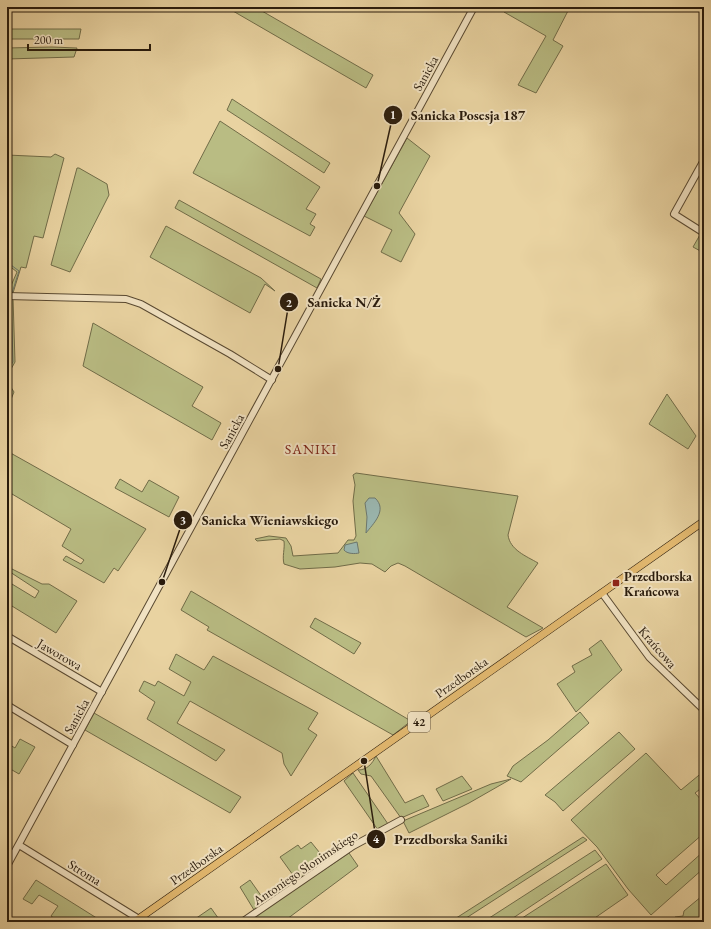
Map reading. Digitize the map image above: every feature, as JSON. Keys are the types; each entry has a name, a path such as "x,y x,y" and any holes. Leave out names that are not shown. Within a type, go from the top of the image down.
{"main road":[{"name":"Przedborska","path":"137,920 704,521"}],"street":[{"name":"Sanicka","path":"7,866 474,7"},
{"path":"704,160 674,214 704,233"},
{"path":"7,296 126,299 141,304 230,354 272,380"},
{"name":"Krańcowa","path":"602,593 649,657 704,710"},
{"name":"Jaworowa","path":"7,636 102,692"},
{"path":"7,705 74,745"},
{"name":"Antoniego Słonimskiego","path":"242,922 353,846 401,820"},
{"name":"Stroma","path":"19,845 137,920"}],"green space":[{"path":"226,7 255,7 373,75 366,88"},
{"path":"512,7 570,7 553,40 563,46 536,93 518,85 546,36 504,12"},
{"path":"7,29 81,29 79,39 7,39"},
{"path":"7,48 77,48 74,57 7,59"},
{"path":"232,99 330,163 324,173 227,110"},
{"path":"220,121 320,187 306,209 316,214 310,224 315,227 310,236 193,173"},
{"path":"407,138 430,156 399,213 415,234 401,262 381,252 392,230 364,216"},
{"path":"55,154 64,158 43,238 34,236 26,268 21,267 13,293 11,293 10,288 17,272 7,264 7,155 51,157"},
{"path":"77,168 107,184 109,195 70,272 51,265"},
{"path":"179,200 321,279 317,288 175,208"},
{"path":"166,226 261,278 275,291 265,284 250,313 150,257"},
{"path":"701,233 704,235 704,253 693,247"},
{"path":"7,298 13,298 15,362 7,376"},
{"path":"93,323 203,387 192,406 221,423 212,440 83,366"},
{"path":"7,381 14,392 7,409"},
{"path":"667,394 696,436 688,449 649,424"},
{"path":"7,451 146,529 118,571 114,568 104,583 63,560 66,556 81,564 84,560 62,546 71,529 7,491"},
{"path":"356,473 518,496 508,535 509,540 515,549 538,563 507,607 543,628 526,637 398,563 391,566 385,572 372,564 360,563 335,567 300,569 284,564 284,541 280,539 257,541 255,539 269,536 286,538 291,546 293,556 338,553 348,540 354,540 356,536 353,501 355,485 353,475"},
{"path":"120,479 142,492 149,480 179,497 169,517 115,488"},
{"path":"8,567 42,584 49,584 77,601 56,633 7,603 7,581 35,598 39,591 7,570"},
{"path":"191,591 411,721 393,735 207,630 209,627 181,610"},
{"path":"315,618 361,643 354,654 310,627"},
{"path":"601,640 622,670 576,712 557,684 575,672 572,666 592,655 589,649"},
{"path":"176,654 204,670 213,656 318,713 308,729 317,735 291,776 284,764 282,753 190,701 177,723 225,750 216,761 147,719 155,702 139,691 144,681 155,686 158,681 184,696 191,682 169,669"},
{"path":"580,712 589,723 521,782 507,776 513,766 548,740"},
{"path":"94,713 241,797 230,813 85,730"},
{"path":"619,732 635,749 563,811 555,802 545,795"},
{"path":"20,739 35,747 19,774 7,767 7,743 15,748"},
{"path":"646,753 681,790 704,771 704,786 695,793 704,803 704,833 656,875 666,885 704,851 704,868 651,915 628,889 597,847 571,820"},
{"path":"376,756 405,803 423,795 429,806 401,818 371,776 361,774 358,770 369,766"},
{"path":"353,773 388,824 378,830 344,781"},
{"path":"462,776 472,789 443,801 436,789"},
{"path":"511,779 469,803 409,833 403,821 491,784"},
{"path":"583,837 587,840 460,922 450,922"},
{"path":"311,842 328,863 298,882 280,857 298,845 301,849"},
{"path":"595,850 602,859 507,922 483,922"},
{"path":"349,853 358,866 283,922 246,922"},
{"path":"606,864 628,895 589,922 516,922"},
{"path":"36,880 103,922 60,922 51,916 58,906 39,895 32,904 23,899"},
{"path":"250,880 267,904 254,910 240,887"},
{"path":"702,896 704,897 704,921 672,922 675,917 683,916 684,911"},
{"path":"211,908 221,922 199,922 195,919"}],"water":[{"path":"369,498 375,498 379,503 380,512 366,533 367,517 365,503"},
{"path":"357,542 359,553 353,554 344,550 345,545"}],"waterway":[{"path":"7,262 19,271 12,293"},
{"path":"7,370 13,362 11,298"}],"place":[{"name":"Sanicka Posesja 187","path":"377,186"},
{"name":"Sanicka N/Ż","path":"278,369"},
{"name":"Sanicka Wieniawskiego","path":"162,582"},
{"name":"Przedborska Krańcowa","path":"616,583"},
{"name":"Przedborska Saniki","path":"364,761"}],"district":[{"name":"SANIKI","path":"311,449"}]}
